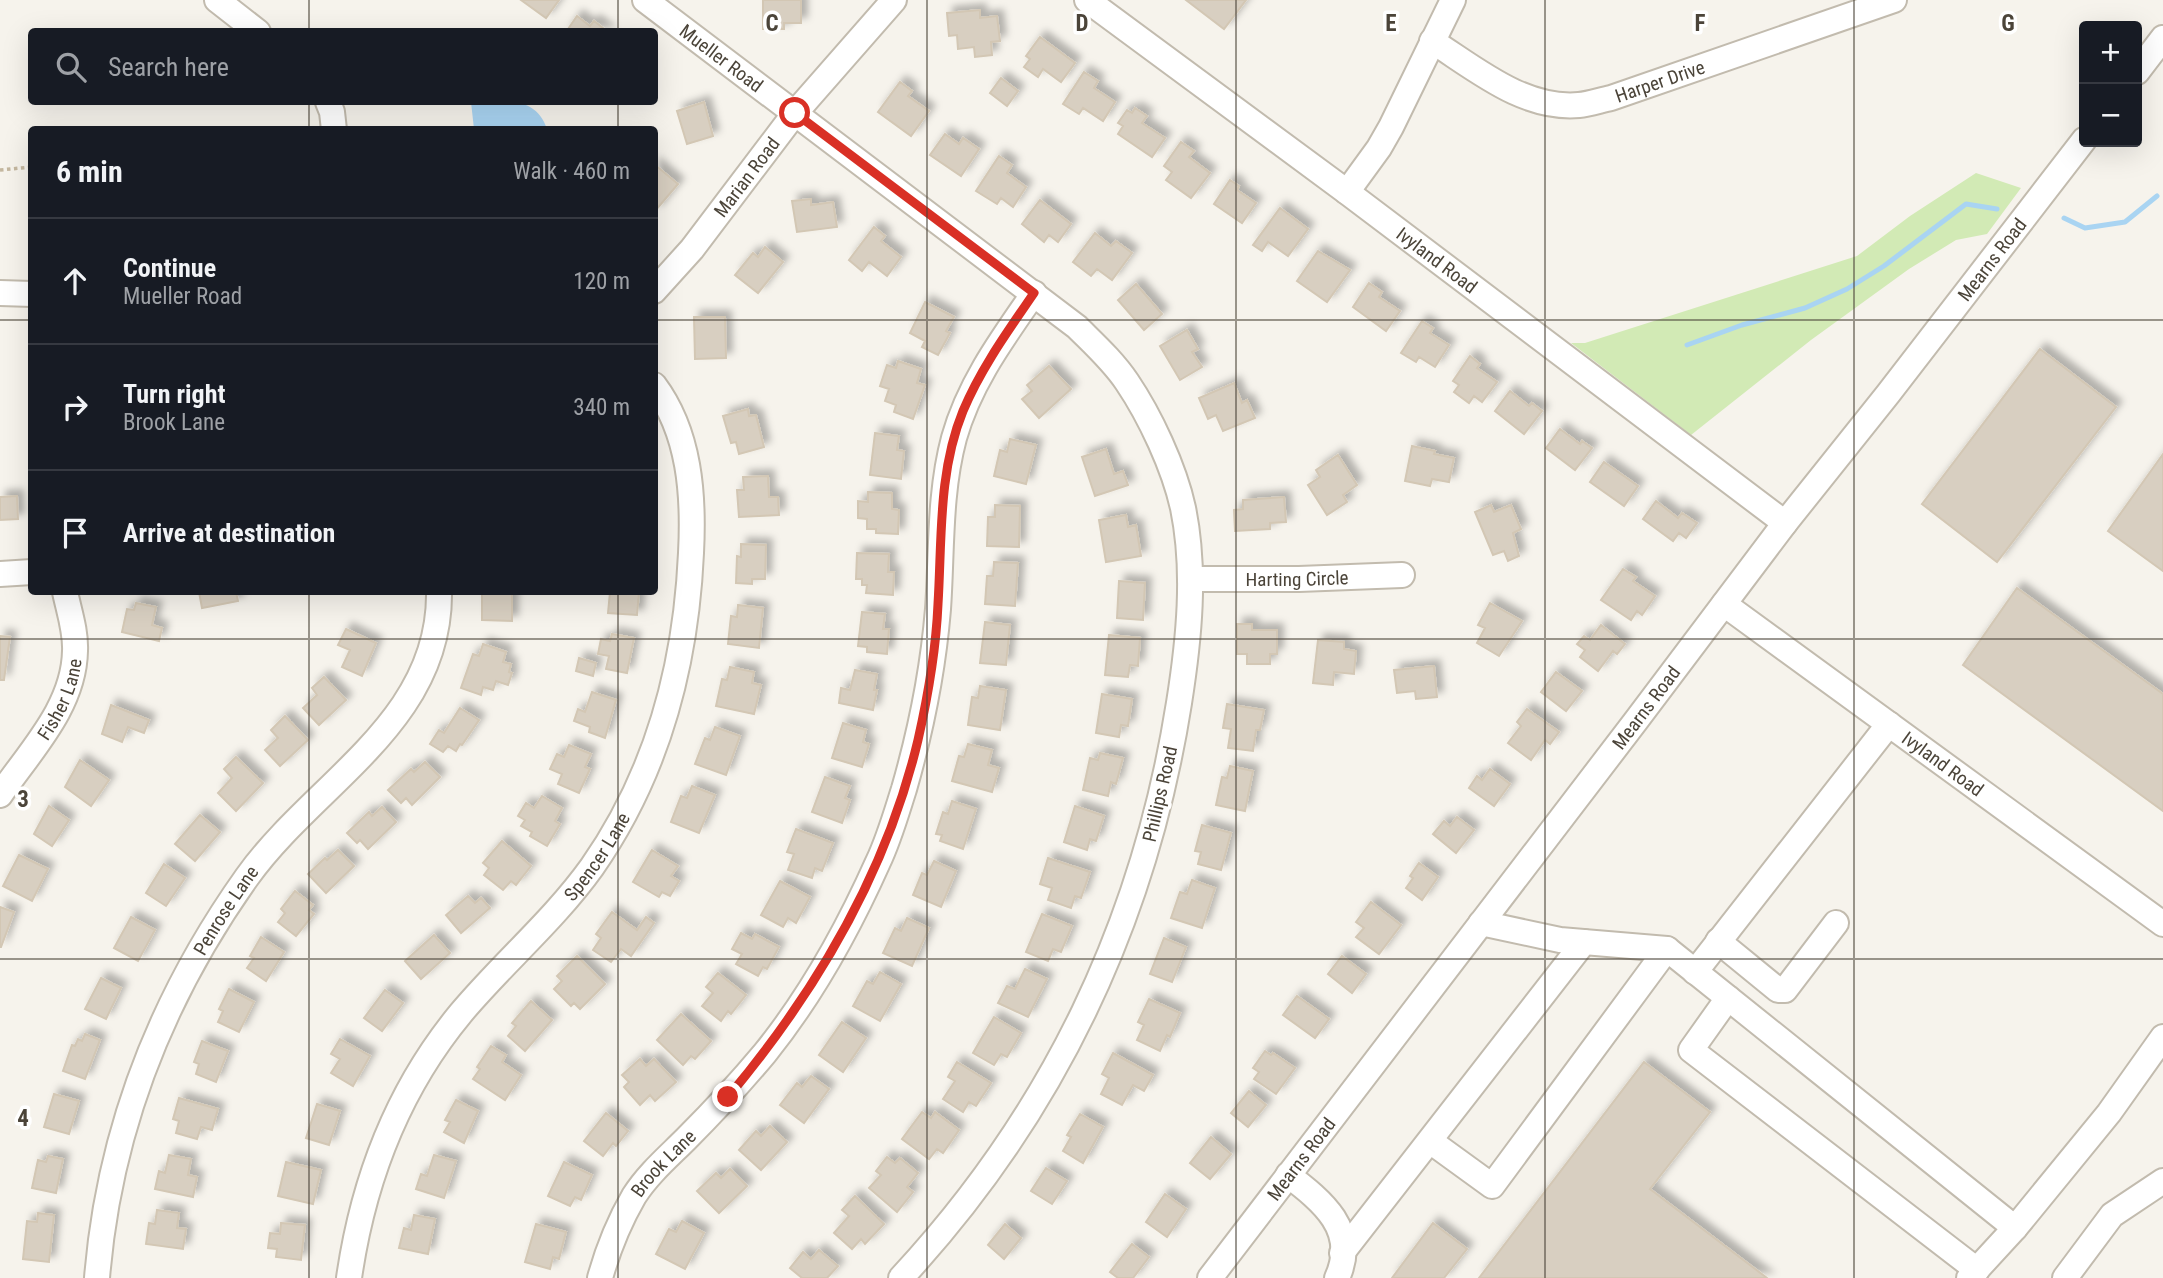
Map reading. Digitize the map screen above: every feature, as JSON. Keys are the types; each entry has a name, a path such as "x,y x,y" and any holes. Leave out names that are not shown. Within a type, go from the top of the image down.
{"street":[{"path":"216,0 253,28"},
{"name":"Mueller Road","path":"645,0 1034,293"},
{"name":"Marian Road","path":"658,287 692,249 795,113 894,0"},
{"name":"Ivyland Road","path":"1087,0 1348,192 1785,523"},
{"path":"1348,192 1379,148 1452,0"},
{"name":"Harper Drive","path":"1432,41 1509,90 1543,102 1578,105 1611,98 1894,0"},
{"path":"2142,65 2163,38"},
{"path":"329,105 334,126"},
{"name":"Mearns Road","path":"1210,1278 1785,523 2079,146"},
{"path":"0,293 28,294"},
{"name":"Phillips Road","path":"901,1278 969,1200 998,1159 1053,1073 1107,964 1126,916 1161,797 1182,680 1190,579 1188,539 1182,507 1168,463 1127,382 1077,327 1034,293"},
{"name":"Brook Lane","path":"600,1278 612,1241 635,1195 648,1177 728,1097 775,1040 844,933 879,860 893,825 918,741 925,704 936,635 941,513 954,439 963,412 990,356 1034,293"},
{"name":"Spencer Lane","path":"349,1278 370,1181 401,1105 419,1072 462,1012 553,916 589,871 635,794 660,734 678,666 685,625 690,581 692,500 680,437 668,407 658,391"},
{"path":"0,574 28,572"},
{"name":"Harting Circle","path":"1190,579 1402,575"},
{"name":"Fisher Lane","path":"0,794 52,722 70,685 75,649 66,595"},
{"name":"Penrose Lane","path":"97,1278 105,1214 124,1126 143,1069 181,983 203,944 264,856 386,730 404,706 428,659 436,631 439,595"},
{"name":"Ivyland Road","path":"1724,604 2163,924"},
{"path":"1695,971 1889,724"},
{"path":"1481,923 1560,940 1667,949 2015,1228"},
{"path":"1718,941 1778,990 1785,990 1836,923"},
{"path":"1342,1252 1584,942"},
{"path":"1430,1141 1492,1186 1667,949"},
{"path":"1728,998 1691,1050 1973,1274 2015,1228 2109,1113 2163,1037"},
{"path":"1288,1175 1319,1199 1335,1218 1343,1240 1342,1269 1338,1278"},
{"path":"2065,1278 2112,1214 2163,1181"}],"path":[{"path":"0,170 28,167"}],"green space":[{"path":"1976,173 2021,188 1987,234 1956,240 1909,269 1811,340 1691,435 1571,343 1585,343 1857,256 1910,216"}],"water":[{"path":"471,105 526,105 542,118 546,126 474,126"}],"building":[{"path":"521,0 559,0 546,18"},
{"path":"763,0 801,0 801,23 784,23 784,29 763,29"},
{"path":"1186,0 1246,0 1224,29"},
{"path":"980,10 980,18 997,16 1000,41 991,42 992,55 975,57 974,47 958,49 957,35 949,36 947,13"},
{"path":"577,16 590,26 594,21 603,28 569,28"},
{"path":"1040,37 1075,63 1061,82 1043,69 1038,77 1024,67 1030,59 1026,56"},
{"path":"1084,72 1098,81 1094,88 1115,102 1103,121 1083,108 1079,114 1063,104"},
{"path":"1001,78 1018,91 1007,106 990,93"},
{"path":"900,82 912,91 908,96 929,111 911,136 878,112"},
{"path":"704,102 713,136 687,144 677,111"},
{"path":"1135,108 1147,116 1142,123 1165,138 1152,157 1118,134 1123,126 1118,123 1127,110 1132,113"},
{"path":"945,134 959,144 963,138 979,149 961,176 930,155"},
{"path":"1181,142 1194,151 1189,157 1210,173 1191,198 1166,180 1172,172 1164,166"},
{"path":"999,156 1012,165 1007,173 1026,187 1013,207 1001,198 997,204 976,191"},
{"path":"658,167 678,184 658,207"},
{"path":"1230,180 1239,186 1237,190 1256,203 1242,223 1214,204"},
{"path":"811,199 811,205 833,202 837,227 797,232 792,201"},
{"path":"1040,200 1071,224 1058,242 1049,235 1044,242 1022,224"},
{"path":"1280,208 1308,229 1288,256 1268,242 1262,251 1253,245"},
{"path":"874,227 885,236 881,241 901,257 887,276 869,262 862,271 849,260"},
{"path":"1095,233 1111,246 1116,241 1132,253 1112,280 1097,269 1091,276 1073,262"},
{"path":"765,247 783,262 758,293 735,275 753,253 758,257"},
{"path":"1318,251 1350,270 1327,302 1297,281"},
{"path":"1369,283 1382,292 1379,297 1400,311 1386,331 1353,307"},
{"path":"1136,284 1162,314 1144,330 1118,300"},
{"path":"925,302 954,317 946,331 950,333 938,355 922,347 925,341 910,333"},
{"path":"694,317 725,317 726,358 695,359"},
{"path":"1422,321 1433,328 1430,333 1449,345 1435,367 1419,357 1416,362 1401,353"},
{"path":"1187,330 1198,349 1192,352 1202,367 1180,380 1160,346"},
{"path":"2040,349 2116,407 1997,562 1922,504"},
{"path":"1470,356 1480,364 1477,368 1497,382 1482,402 1474,396 1469,403 1454,392 1459,385 1453,381"},
{"path":"898,361 921,369 917,383 925,385 913,419 894,412 896,405 885,401 889,389 880,386 887,365 896,368"},
{"path":"1049,366 1071,389 1039,418 1022,399 1032,391 1027,385"},
{"path":"1234,383 1242,403 1247,400 1255,418 1223,431 1216,415 1208,419 1199,398"},
{"path":"1510,391 1529,406 1532,403 1542,411 1524,434 1495,411"},
{"path":"748,409 749,416 756,415 764,447 739,454 736,442 731,443 723,416"},
{"path":"1560,429 1580,444 1582,441 1592,448 1575,470 1546,448"},
{"path":"875,433 899,436 897,450 904,451 901,479 870,475"},
{"path":"1010,439 1036,445 1026,484 994,476 1000,450 1007,452"},
{"path":"1412,446 1454,458 1449,482 1432,479 1430,486 1405,481"},
{"path":"1106,449 1114,474 1123,471 1128,485 1095,496 1082,457"},
{"path":"2163,454 2163,571 2108,531"},
{"path":"1338,455 1357,485 1343,495 1347,502 1327,515 1308,485 1320,477 1316,470"},
{"path":"1604,462 1638,486 1624,506 1590,482"},
{"path":"768,476 769,497 778,497 779,515 739,517 737,490 744,490 743,477"},
{"path":"868,492 892,493 892,509 899,510 898,534 876,533 876,529 867,529 867,519 858,518 858,501 868,502"},
{"path":"17,496 18,519 0,520 0,497"},
{"path":"1284,497 1286,522 1270,523 1270,529 1235,531 1234,510 1243,509 1243,500"},
{"path":"1656,501 1678,518 1682,513 1697,523 1686,538 1679,533 1673,541 1643,519"},
{"path":"995,505 1020,506 1019,547 987,546 988,517 995,517"},
{"path":"1491,505 1494,512 1511,505 1521,529 1513,533 1519,556 1508,561 1504,551 1493,555 1475,512"},
{"path":"1126,515 1128,527 1136,525 1141,556 1106,562 1099,520"},
{"path":"741,544 766,545 765,579 752,579 752,584 736,583 737,556 741,557"},
{"path":"857,553 889,554 888,572 894,572 893,595 866,593 867,585 862,585 862,579 856,579"},
{"path":"994,562 1018,563 1015,606 985,604 987,576 993,576"},
{"path":"1623,569 1636,577 1633,581 1655,596 1642,615 1637,611 1631,620 1601,600"},
{"path":"1119,581 1145,583 1143,620 1117,618"},
{"path":"2017,588 2163,694 2163,811 1963,665"},
{"path":"200,595 237,595 238,601 202,608"},
{"path":"482,595 512,595 512,621 482,620"},
{"path":"610,595 639,595 637,615 608,613"},
{"path":"136,603 156,607 152,625 162,628 159,641 122,632 127,609 134,610"},
{"path":"1490,603 1522,621 1499,656 1477,643 1485,628 1478,625"},
{"path":"738,605 763,608 759,648 728,644 731,616 737,617"},
{"path":"862,612 885,614 883,629 889,629 887,654 867,652 867,647 858,646"},
{"path":"985,622 1010,625 1006,665 980,663"},
{"path":"1237,624 1252,624 1252,630 1277,630 1277,654 1270,654 1270,664 1247,664 1247,654 1237,654"},
{"path":"1601,625 1625,644 1617,654 1613,651 1598,671 1580,657 1585,650 1577,644 1584,636 1590,640"},
{"path":"346,629 376,643 362,676 342,667 350,650 338,645"},
{"path":"612,634 634,638 627,673 606,669 609,656 598,654 601,639 610,641"},
{"path":"1109,635 1140,638 1138,666 1130,665 1128,677 1105,675"},
{"path":"0,636 10,637 4,680 0,680"},
{"path":"1318,640 1344,642 1344,649 1356,651 1354,674 1334,672 1333,685 1313,683"},
{"path":"483,644 506,652 503,662 511,664 509,672 512,673 508,685 496,681 493,690 483,687 481,695 461,688 473,654 479,656"},
{"path":"579,658 596,663 593,676 576,671"},
{"path":"1434,666 1437,697 1416,699 1415,691 1397,693 1394,670"},
{"path":"730,667 754,672 752,683 761,685 754,714 716,706 722,679 727,680"},
{"path":"855,670 877,674 873,710 839,703 841,688 850,690"},
{"path":"1556,672 1582,691 1566,711 1541,692"},
{"path":"324,677 346,700 319,725 303,708 317,695 312,688"},
{"path":"980,686 1006,690 1000,730 968,725 972,697 978,698"},
{"path":"592,692 616,700 605,738 589,732 590,727 574,721 578,709 585,712"},
{"path":"1102,694 1132,699 1128,726 1121,725 1119,737 1096,733"},
{"path":"1227,704 1264,710 1260,730 1256,730 1253,751 1228,748 1231,729 1223,728"},
{"path":"111,705 149,720 144,733 128,727 122,742 102,734"},
{"path":"460,708 479,720 456,751 448,746 443,752 430,744 439,730 444,733"},
{"path":"1527,709 1559,732 1550,744 1545,740 1531,760 1508,743 1521,726 1517,722"},
{"path":"285,716 308,740 280,766 265,750 278,738 271,730"},
{"path":"843,723 866,730 863,742 869,744 862,767 832,758"},
{"path":"715,727 740,736 726,775 695,764 705,738 710,740"},
{"path":"968,744 992,750 988,765 999,768 992,792 952,781 959,756 964,757"},
{"path":"569,745 591,754 585,767 590,769 579,793 558,784 562,774 550,769 557,754 564,757"},
{"path":"1100,753 1123,758 1116,784 1111,782 1108,796 1083,790 1090,758 1098,760"},
{"path":"236,757 263,783 236,811 218,793 232,778 224,769"},
{"path":"80,760 109,780 91,806 65,787"},
{"path":"425,762 440,777 412,805 406,798 401,803 388,790 411,769 414,772"},
{"path":"1230,766 1253,771 1245,811 1216,805 1222,777 1227,778"},
{"path":"1490,769 1510,784 1494,806 1469,788 1477,776 1482,780"},
{"path":"825,777 850,786 845,798 850,800 842,823 812,812"},
{"path":"692,786 715,795 699,833 671,822 681,796 687,798"},
{"path":"542,796 562,808 555,821 560,824 547,846 530,836 532,832 521,826 525,820 518,816 526,803 534,808"},
{"path":"952,801 976,809 963,849 940,841 942,835 936,834 943,812 948,814"},
{"path":"49,806 69,820 52,846 34,834"},
{"path":"1075,806 1104,816 1096,841 1090,839 1087,850 1064,842"},
{"path":"382,807 396,822 368,849 360,840 357,843 347,833 369,812 372,816"},
{"path":"200,815 220,832 195,861 175,844"},
{"path":"1457,817 1474,830 1456,853 1433,834 1444,821 1450,826"},
{"path":"1202,825 1231,833 1221,870 1198,864 1201,852 1195,851"},
{"path":"796,829 833,843 822,871 815,868 812,878 788,870 794,854 787,852"},
{"path":"502,841 531,866 516,885 511,881 503,890 484,875 489,868 483,863"},
{"path":"338,850 354,866 326,893 308,874"},
{"path":"652,850 678,866 671,876 679,881 670,896 662,892 659,897 633,882"},
{"path":"19,855 48,869 32,901 3,886"},
{"path":"1048,858 1090,872 1081,898 1075,896 1071,908 1048,900 1052,888 1040,884"},
{"path":"934,861 956,871 941,907 913,895 922,873 927,875"},
{"path":"1419,863 1438,877 1422,900 1406,888"},
{"path":"164,864 185,878 166,906 146,893"},
{"path":"1192,880 1215,888 1202,928 1171,918 1180,892 1187,894"},
{"path":"780,881 810,897 796,923 788,918 783,927 761,915"},
{"path":"295,891 313,905 309,910 314,914 296,936 278,922 285,913 281,909"},
{"path":"468,896 475,903 481,898 490,908 461,933 446,915"},
{"path":"1371,902 1401,925 1379,954 1356,937 1364,928 1356,922"},
{"path":"0,907 14,912 1,947 0,947"},
{"path":"612,912 637,930 646,917 654,923 631,956 621,949 611,962 593,950 601,938 596,934"},
{"path":"1042,914 1072,926 1061,952 1053,949 1048,961 1026,952"},
{"path":"131,917 155,930 138,961 114,948"},
{"path":"907,918 929,928 912,966 883,953 895,928 901,931"},
{"path":"741,933 752,939 755,934 779,947 767,969 763,967 758,976 736,964 742,954 732,949"},
{"path":"434,935 450,953 421,979 405,961"},
{"path":"261,937 284,952 266,981 247,968 254,958 250,956"},
{"path":"1164,938 1186,947 1172,982 1150,974"},
{"path":"577,956 605,984 580,1009 574,1003 571,1006 554,989 562,981 557,976"},
{"path":"1342,956 1366,974 1352,993 1328,974"},
{"path":"1025,969 1047,979 1028,1017 998,1003 1007,986 1015,989"},
{"path":"880,972 901,984 880,1021 853,1006 867,981 873,984"},
{"path":"718,973 746,995 731,1014 728,1011 721,1021 702,1006 713,993 706,987"},
{"path":"101,978 121,988 106,1019 85,1009"},
{"path":"229,989 254,1002 239,1032 218,1022 223,1011 219,1009"},
{"path":"385,990 403,1003 382,1031 364,1018"},
{"path":"1297,996 1329,1019 1315,1038 1283,1015"},
{"path":"1149,999 1180,1013 1170,1037 1167,1035 1160,1051 1137,1040 1144,1025 1138,1022"},
{"path":"531,1001 552,1020 525,1051 508,1036 516,1026 512,1023"},
{"path":"681,1014 711,1041 695,1059 691,1056 683,1065 657,1040"},
{"path":"994,1017 1021,1033 1007,1057 1001,1054 994,1065 973,1053"},
{"path":"842,1022 866,1038 843,1072 819,1055"},
{"path":"85,1034 100,1040 85,1079 63,1071 72,1045 75,1046 78,1039 82,1041"},
{"path":"340,1039 370,1056 353,1086 331,1073 340,1059 331,1054"},
{"path":"202,1041 228,1051 216,1082 196,1074 199,1064 194,1062"},
{"path":"491,1046 506,1055 502,1062 521,1075 505,1100 473,1079 480,1069 477,1067"},
{"path":"1265,1051 1271,1055 1273,1053 1295,1068 1276,1094 1254,1079 1259,1072 1253,1068"},
{"path":"1113,1053 1153,1075 1144,1091 1133,1085 1122,1105 1101,1094 1109,1078 1102,1074"},
{"path":"640,1059 646,1066 654,1059 676,1082 655,1101 650,1095 640,1105 624,1087 629,1082 622,1075"},
{"path":"957,1062 991,1083 976,1106 969,1102 963,1112 943,1099 955,1081 948,1077"},
{"path":"1644,1062 1710,1112 1650,1189 1767,1278 1479,1278"},
{"path":"811,1076 829,1089 804,1123 780,1105 797,1083 802,1087"},
{"path":"1249,1091 1266,1105 1248,1127 1231,1113"},
{"path":"54,1094 79,1101 69,1134 44,1127"},
{"path":"179,1098 218,1109 212,1130 201,1127 197,1139 176,1133 179,1121 173,1119"},
{"path":"456,1100 478,1111 464,1143 444,1132 450,1122 445,1120"},
{"path":"317,1104 340,1111 329,1145 306,1138"},
{"path":"922,1112 931,1118 935,1112 959,1130 943,1153 937,1149 929,1159 902,1139"},
{"path":"606,1113 628,1131 616,1146 613,1143 603,1156 584,1141"},
{"path":"1080,1114 1103,1127 1083,1163 1063,1151 1071,1137 1067,1135"},
{"path":"770,1126 787,1142 761,1170 739,1150 756,1131 761,1136"},
{"path":"1211,1137 1231,1154 1210,1179 1190,1163"},
{"path":"169,1155 191,1159 188,1175 197,1177 193,1197 155,1189 159,1171 165,1173"},
{"path":"434,1155 456,1161 444,1198 416,1189 421,1174 427,1176"},
{"path":"48,1156 63,1159 56,1193 32,1188 38,1160 46,1162"},
{"path":"887,1157 895,1163 900,1158 918,1173 907,1187 913,1192 897,1212 869,1188 881,1175 876,1171"},
{"path":"286,1162 321,1170 313,1204 278,1196"},
{"path":"564,1162 592,1175 581,1200 575,1197 570,1206 548,1196"},
{"path":"1046,1168 1067,1181 1052,1204 1031,1191"},
{"path":"730,1169 747,1186 719,1213 697,1191 716,1173 721,1178"},
{"path":"1165,1194 1186,1209 1167,1237 1146,1222"},
{"path":"855,1196 884,1224 865,1244 861,1239 852,1249 834,1233 849,1216 842,1210"},
{"path":"157,1210 179,1213 177,1228 186,1229 183,1249 146,1244 149,1223 155,1224"},
{"path":"38,1213 54,1215 49,1262 23,1259 27,1221 37,1222"},
{"path":"414,1215 435,1219 428,1254 399,1248 404,1228 411,1230"},
{"path":"682,1221 704,1233 685,1269 656,1254 669,1229 676,1232"},
{"path":"281,1223 305,1225 301,1260 276,1257 277,1249 268,1248 270,1233 280,1234"},
{"path":"1433,1223 1467,1249 1444,1278 1392,1278"},
{"path":"536,1224 566,1232 559,1259 553,1257 550,1269 525,1262"},
{"path":"1005,1224 1021,1238 1004,1259 988,1245"},
{"path":"1132,1244 1149,1257 1133,1278 1118,1278 1110,1272"},
{"path":"819,1250 838,1266 827,1278 802,1278 790,1268 803,1252 811,1259"}],"waterway":[{"path":"2064,218 2085,228 2125,222 2157,196"},
{"path":"1687,345 1742,325 1805,308 1847,289 1884,266 1966,204 1997,209"}],"route":[{"path":"728,1097 798,1007 844,933 893,825 918,741 936,635 941,513 954,439 963,412 990,356 1034,293 795,113"}]}
